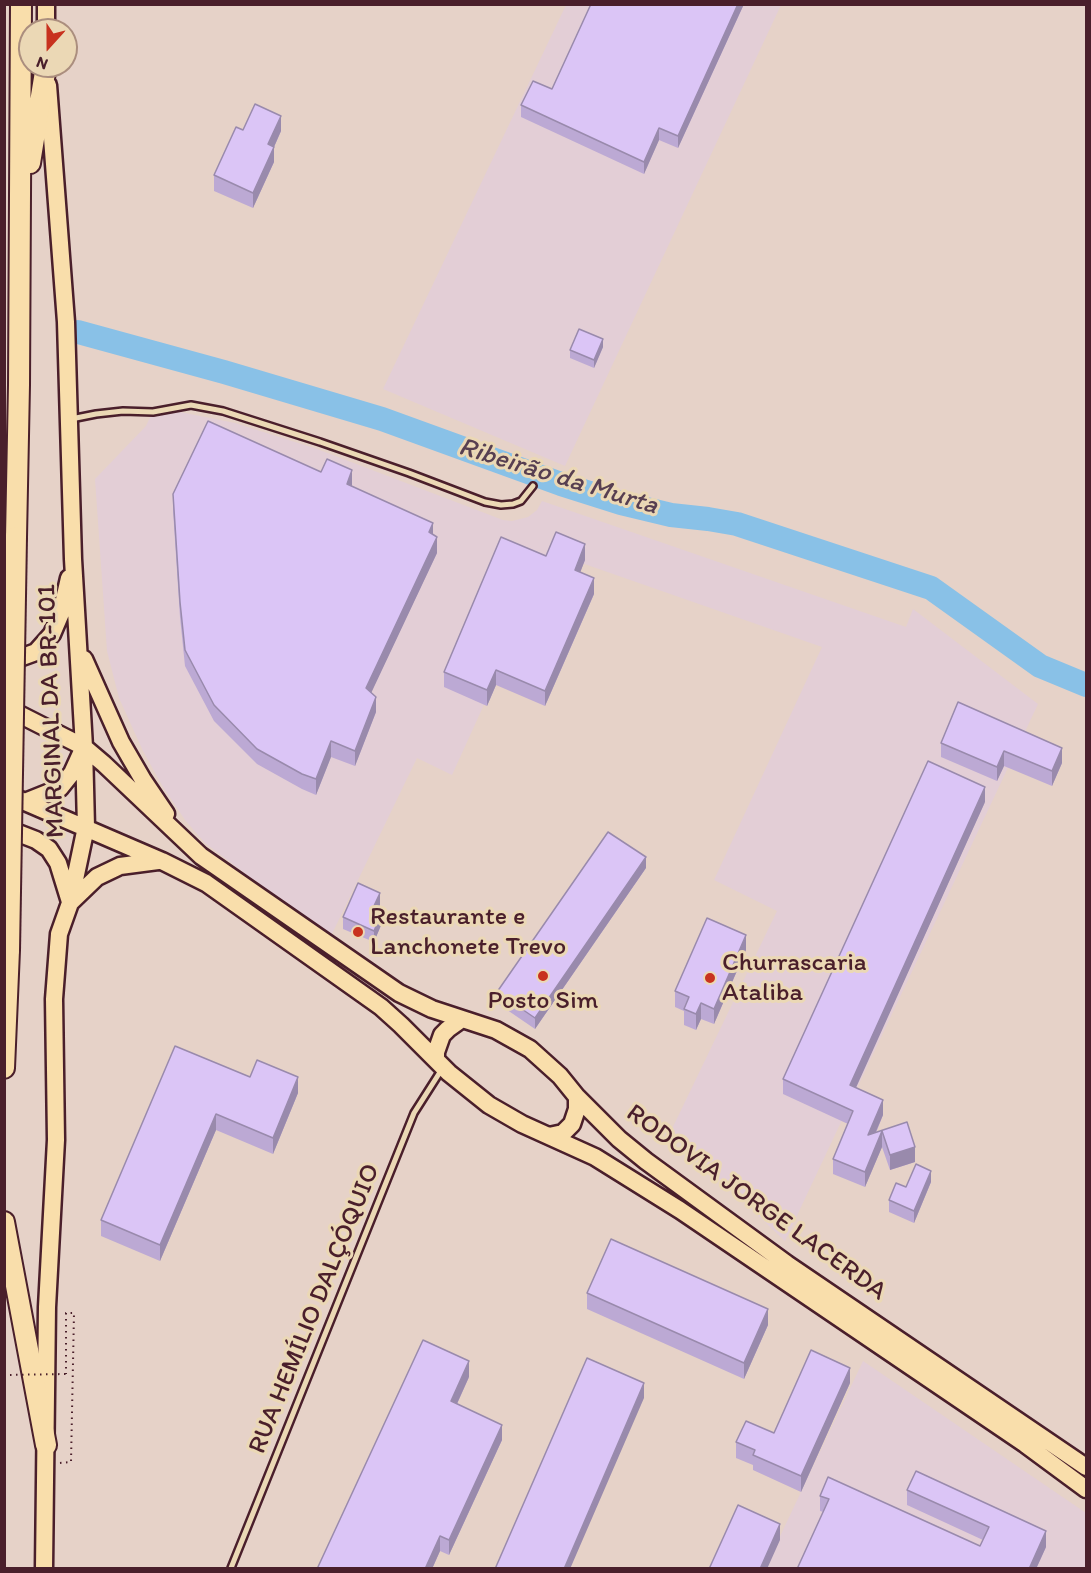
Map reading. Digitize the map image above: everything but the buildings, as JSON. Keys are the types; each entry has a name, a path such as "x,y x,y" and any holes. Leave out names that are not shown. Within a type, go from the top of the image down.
{"highway":[{"path":"4,1068 9,950 16,537 21,4"},
{"path":"20,225 44,78"},
{"path":"4,1222 46,1455"}],"main road":[{"name":"MARGINAL DA BR-101","path":"44,1569 47,1306 56,1140 54,999 59,934 70,903 86,827 84,747 73,559 66,322 47,78"},
{"path":"4,660 14,660 36,652 52,634 62,613 73,559"},
{"path":"79,646 104,708 121,742 142,780 187,844"},
{"name":"RODOVIA JORGE LACERDA","path":"4,706 84,747 187,844 399,993 432,1009 496,1030 530,1049 560,1076 629,1148 769,1250 1086,1467"},
{"path":"26,802 60,788 72,772 84,747"},
{"name":"RODOVIA JORGE LACERDA","path":"4,792 162,861 213,888 364,994 401,1025 439,1064 495,1109 522,1124 595,1157 680,1210 1024,1444 1086,1489"},
{"path":"4,830 36,840 49,849 58,862 70,903 97,877 120,866 162,861"},
{"path":"439,1064 438,1043 442,1035 462,1019"},
{"path":"549,1136 563,1133 572,1124 577,1109 577,1096"}],"lane":[{"path":"69,419 123,411 153,412 191,405 223,411 320,442 485,502 501,505 513,504 521,501 533,486"},
{"name":"RUA HEMÍLIO DALÇÓQUIO","path":"231,1569 414,1113 439,1064"}],"path":[{"path":"4,1375 66,1374 66,1313 74,1312 71,1462 46,1455"}],"shaded area":[{"path":"566,5 781,5 565,466 383,389"},
{"path":"155,407 235,423 317,449 503,520 512,521 528,517 537,510 542,501 906,627 913,609 1038,704 785,1241 670,1133 777,911 714,880 822,647 553,553 452,775 417,758 330,938 205,843 185,820 163,787 143,751 119,698 107,651 95,479 146,426"},
{"path":"863,1361 1086,1513 1086,1568 765,1568"}],"waterway":[{"name":"Ribeirão da Murta","path":"78,332 382,419 561,484 621,503 671,515 737,524 931,588 1040,666 1086,685"}],"place":[{"name":"Restaurante e Lanchonete Trevo","path":"358,932"},
{"name":"Posto Sim","path":"543,976"},
{"name":"Churrascaria Ataliba","path":"710,978"}]}
